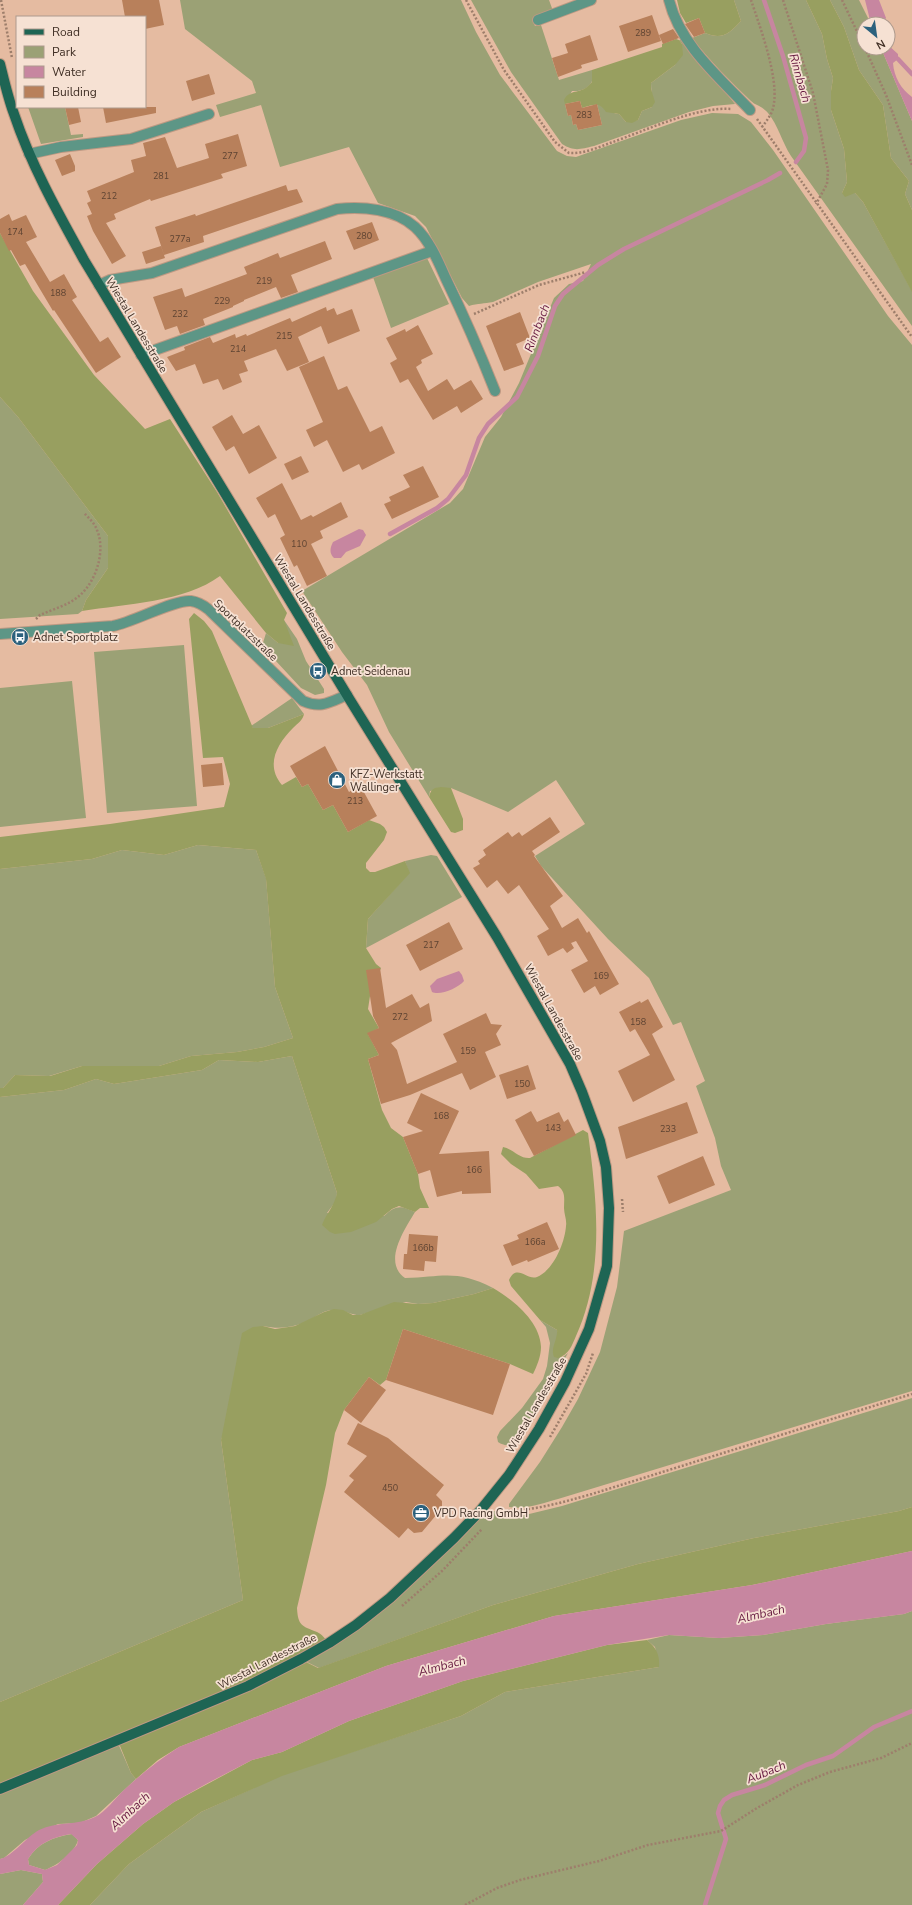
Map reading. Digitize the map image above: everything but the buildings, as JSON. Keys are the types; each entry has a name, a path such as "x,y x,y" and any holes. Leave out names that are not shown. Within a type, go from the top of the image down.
{"main road":[{"name":"Wiestal Landesstraße","path":"0,64 14,114 29,154 66,228 347,695 497,937 570,1064 600,1141 606,1167 609,1208 607,1266 589,1329 565,1382 509,1475 480,1511 427,1566 356,1625 301,1659 248,1686 0,1789"}],"street":[{"path":"538,20 591,0"},
{"path":"669,0 675,20 690,43 750,110"},
{"path":"29,154 61,147 131,139 209,114"},
{"path":"99,285 110,280 152,273 325,212 349,207 378,210 406,221 421,234 432,250 465,317 495,391"},
{"path":"142,355 432,250"},
{"name":"Sportplatzstraße","path":"0,634 32,633 113,626 128,623 179,602 192,601 208,609 303,701 315,706 347,695"}],"path":[{"path":"1,0 13,64"},
{"path":"466,0 504,70 555,142 569,153 587,152 685,116 707,110 729,108 750,110 912,337"},
{"path":"751,0 773,74 775,102 770,117 762,127"},
{"path":"783,0 813,93 828,170 827,184 816,204"},
{"path":"842,0 856,30"},
{"path":"868,56 886,95 912,165"},
{"path":"465,317 539,285 586,272"},
{"path":"32,633 34,621 40,615 78,597 86,590 94,576 100,555 100,539 97,530 84,513"},
{"path":"622,1191 623,1215"},
{"path":"550,1438 586,1374 596,1346"},
{"path":"480,1511 516,1512 539,1508 592,1494 912,1394"},
{"path":"497,1511 502,1506"},
{"path":"465,1905 497,1888 520,1880 599,1861 648,1845 721,1831 757,1808 798,1785 830,1772 881,1758 912,1743"}],"green space":[{"path":"180,0 461,0 476,32 500,75 557,151 567,156 576,157 681,120 712,113 738,114 751,122 773,150 888,316 912,345 912,1391 546,1502 522,1508 509,1507 509,1504 540,1462 562,1427 578,1399 600,1352 617,1287 624,1231 731,1190 721,1166 715,1138 696,1086 705,1081 681,1022 673,1025 649,978 608,939 541,866 535,856 585,824 556,780 508,812 451,788 430,791 429,797 389,732 367,685 342,652 302,591 450,503 463,489 485,437 501,417 519,383 554,298 569,284 583,281 591,264 538,282 493,302 469,306 462,298 426,227 415,216 378,203 349,147 280,167 261,105 220,117 216,105 256,93 252,81 185,29"},
{"path":"471,0 549,0 553,11 532,19 535,26 541,25 559,80 592,70 593,79 591,83 581,90 572,91 565,104 568,116 571,115 573,125 576,124 578,130 602,125 597,104 619,114 626,122 638,120 642,111 652,107 651,83 675,65 682,44 679,40 683,40 735,104 713,106 689,112 594,146 578,149 571,148 562,144 511,72"},
{"path":"677,0 734,0 741,21 729,32 721,36 711,35 705,33 699,18 686,23 680,13"},
{"path":"734,0 806,0 822,34 827,59 833,78 831,110 844,149 847,182 842,193 855,193 863,202 912,291 912,326 791,156 775,123 768,113 763,108 753,103 735,86 692,38 705,33 721,36 733,29 741,21"},
{"path":"806,0 830,0 844,27 859,70 883,105 891,158 909,181 905,194 912,210 912,292 863,202 855,193 845,197 842,193 847,182 844,149 831,110 833,78 827,59 822,34"},
{"path":"830,0 859,0 867,16 856,16 856,56 884,56 912,121 912,210 905,194 909,181 891,158 883,105 859,70 844,27"},
{"path":"676,39 682,44 683,55 675,65 651,83 651,89 655,102 652,107 642,111 638,120 632,123 626,122 619,114 606,112 601,106 598,105 582,108 580,101 565,104 564,100 567,96 573,92 584,89 592,82 592,70 662,47 662,44"},
{"path":"28,108 65,108 71,135 83,134 83,137 41,144"},
{"path":"0,233 33,291 94,375 145,429 170,419 217,492 287,613 284,620 294,646 278,643 266,633 220,576 206,585 172,597 135,604 82,611 86,600 108,568 108,536 18,417 0,397"},
{"path":"427,258 449,304 391,328 373,277"},
{"path":"0,397 18,417 108,536 108,568 86,600 82,611 78,614 0,619"},
{"path":"194,613 204,621 212,631 253,728 268,728 304,714 301,720 282,741 275,755 274,770 282,785 296,777 302,787 308,784 323,810 333,805 348,832 369,820 380,824 387,832 384,840 366,863 366,868 370,872 375,872 405,861 410,873 368,919 366,948 376,964 381,968 370,996 368,1009 379,1028 368,1034 379,1055 368,1059 382,1110 391,1128 403,1137 418,1174 420,1188 429,1208 420,1208 415,1212 399,1206 392,1209 376,1222 351,1232 335,1234 330,1232 322,1225 337,1193 292,1056 258,1062 219,1060 202,1070 114,1084 96,1079 64,1090 0,1097 0,1088 3,1088 15,1075 50,1076 82,1066 159,1066 191,1056 237,1052 264,1047 293,1038 275,987 266,879 256,850 198,845 164,855 122,850 92,859 0,869 0,837 110,824 224,807 230,784 223,757 203,758 189,619"},
{"path":"284,620 297,639 306,661 324,689 324,693 315,695 301,688 262,646 266,633 278,643"},
{"path":"184,645 197,806 107,813 94,652"},
{"path":"72,681 86,818 0,827 0,688"},
{"path":"292,698 304,714 268,728 253,728 251,726"},
{"path":"441,787 451,788 463,819 463,830 455,833 451,832 429,797 433,789"},
{"path":"198,845 256,850 266,878 275,987 293,1038 264,1047 237,1052 191,1056 159,1066 82,1066 49,1076 15,1075 3,1088 0,1088 0,869 92,859 122,850 164,855"},
{"path":"431,855 437,856 462,897 366,948 368,919 409,873 405,861"},
{"path":"292,1056 337,1193 336,1201 327,1213 384,1216 398,1207 406,1208 415,1212 401,1236 395,1255 395,1263 398,1271 405,1278 459,1276 469,1278 493,1288 474,1294 433,1303 418,1304 406,1302 360,1315 340,1310 330,1310 323,1312 301,1324 283,1328 263,1326 221,1440 243,1600 0,1702 0,1097 64,1090 96,1079 114,1084 202,1070 219,1060 258,1062"},
{"path":"583,1130 588,1133 594,1184 596,1210 595,1261 585,1312 576,1336 565,1355 558,1358 554,1357 553,1354 557,1330 540,1320 511,1286 509,1280 515,1273 533,1278 537,1277 549,1268 558,1255 565,1232 566,1222 563,1193 561,1188 558,1186 539,1189 526,1174 511,1164 501,1154 503,1147 523,1157 530,1158"},
{"path":"493,1288 517,1305 531,1320 536,1328 541,1350 533,1374 510,1364 403,1329 386,1380 380,1385 369,1377 344,1410 335,1433 326,1485 297,1608 298,1618 304,1627 319,1633 329,1643 302,1660 318,1668 493,1605 638,1564 754,1538 899,1511 912,1507 912,1551 752,1585 554,1616 386,1666 179,1747 158,1760 136,1779 131,1773 118,1741 0,1789 0,1702 243,1600 221,1440 242,1333 253,1327 263,1326 275,1329 295,1326 324,1312 334,1309 343,1310 353,1315 360,1315 394,1302 418,1304 433,1303 474,1294"},
{"path":"540,1320 557,1330 558,1335 553,1354 563,1357 568,1353 516,1443 504,1445 498,1442 497,1437 500,1431 522,1408 543,1379 547,1366 550,1343 546,1327"},
{"path":"912,1398 912,1507 899,1511 754,1538 638,1564 493,1605 319,1668 301,1659 356,1625 480,1511 516,1511 521,1516 562,1506"},
{"path":"912,1611 912,1905 90,1905 129,1864 201,1812 282,1775 461,1716 505,1692 659,1667 655,1647 647,1640 669,1635 719,1638 763,1635 826,1624 904,1614"},
{"path":"647,1640 653,1645 657,1652 659,1667 505,1692 461,1716 282,1776 201,1812 129,1864 90,1905 58,1905 97,1864 143,1824 174,1802 252,1760 282,1752 349,1721 463,1681 607,1645"},
{"path":"117,1741 131,1773 136,1779 96,1816 80,1823 58,1824 25,1840 4,1858 0,1859 0,1789"},
{"path":"72,1834 78,1840 76,1845 69,1854 59,1862 45,1870 29,1865 28,1859 41,1845 52,1839"},
{"path":"21,1870 42,1874 43,1882 23,1905 0,1905 0,1874"}],"water":[{"path":"865,0 879,0 885,16 869,16"},
{"path":"896,52 898,54 898,59 893,63 894,68 901,86 912,97 912,121 884,56 896,56"},
{"path":"359,529 363,530 366,535 360,546 346,552 341,558 334,558 330,550 333,542"},
{"path":"459,971 464,981 461,984 444,992 432,992 430,986 437,979"},
{"name":"Almbach","path":"912,1551 912,1611 904,1614 826,1624 763,1635 719,1638 669,1635 607,1645 463,1681 349,1721 282,1752 252,1760 206,1784 174,1802 143,1824 97,1864 58,1905 23,1905 43,1882 42,1874 21,1870 0,1874 0,1859 10,1854 34,1833 53,1825 81,1822 99,1815 137,1778 179,1747 386,1666 554,1616 752,1585","holes":["71,1834 78,1840 77,1845 57,1865 45,1870 29,1865 28,1859 32,1853 46,1842"]}],"waterway":[{"name":"Rinnbach","path":"764,0 783,56 806,138 804,151 796,162"},
{"path":"898,59 912,74"},
{"name":"Rinnbach","path":"390,534 437,508 448,499 466,475 479,438 488,424 517,397 538,356 555,306 563,294 598,265 624,249 780,173"},
{"name":"Aubach","path":"705,1905 726,1839 718,1813 724,1800 732,1795 765,1785 806,1765 833,1756 874,1727 912,1711"}],"place":[{"name":"Adnet Sportplatz","path":"20,637"},
{"name":"Adnet Seidenau","path":"318,671"},
{"name":"KFZ-Werkstatt Wallinger","path":"337,780"},
{"name":"VPD Racing GmbH","path":"421,1513"}]}
